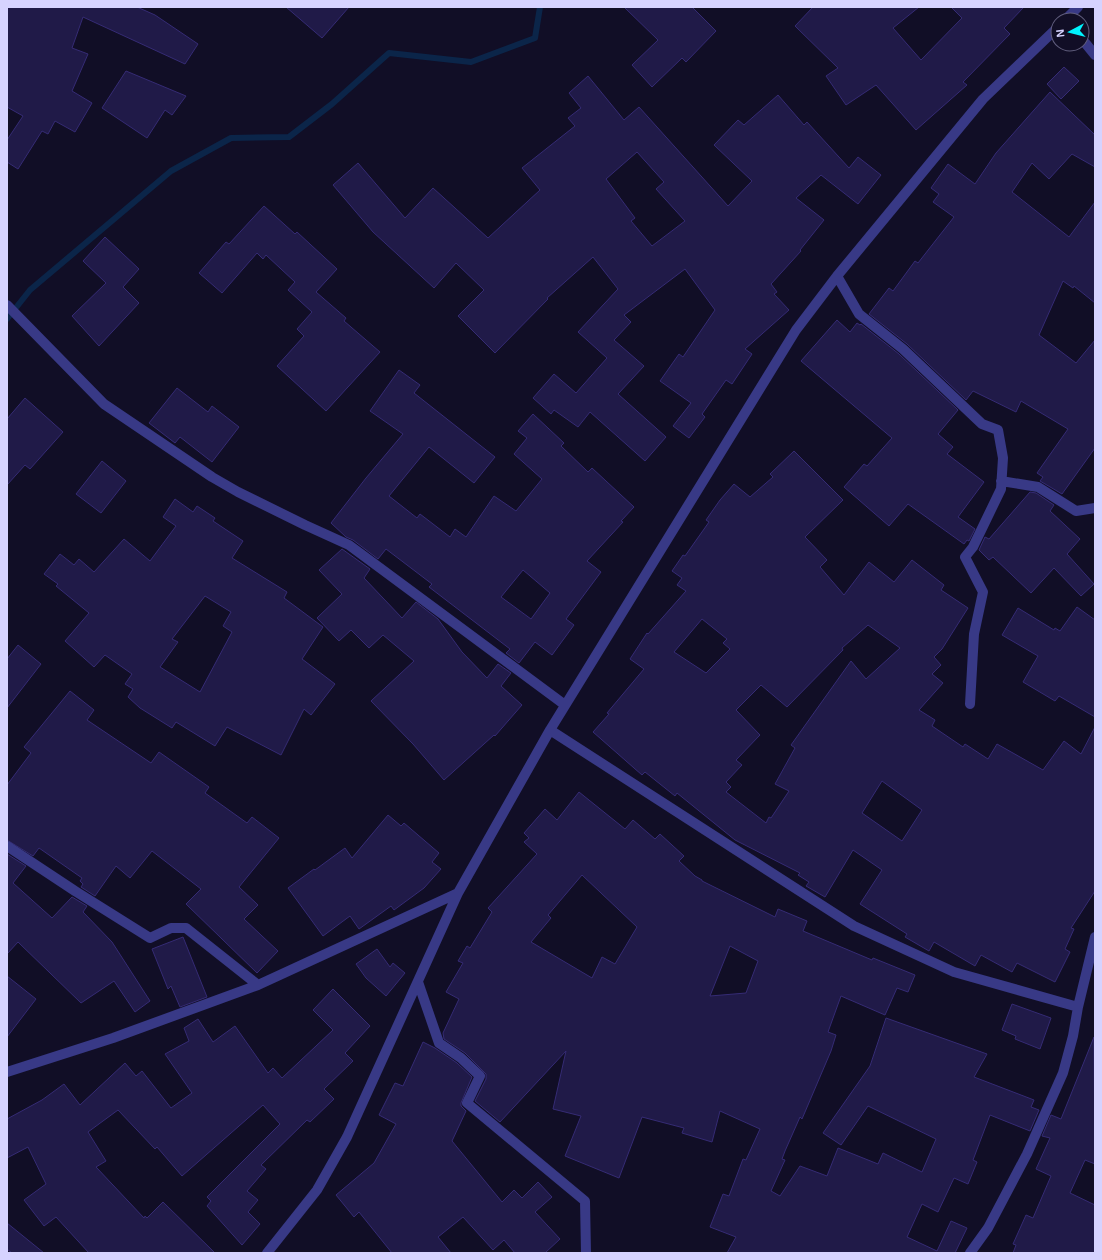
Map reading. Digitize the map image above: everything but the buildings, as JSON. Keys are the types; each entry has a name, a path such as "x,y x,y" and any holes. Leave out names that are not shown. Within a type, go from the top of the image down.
{"street":[{"path":"267,1253 317,1190 347,1137 458,893 550,730 796,330 837,276 983,99 1050,35"},
{"path":"837,276 859,314 903,349 982,424 998,430 1003,458 1001,489 973,547 965,557 983,592 974,634 970,704"},
{"path":"7,305 104,404 212,477 349,545 565,705"},
{"path":"1001,481 1038,487 1076,511 1095,508"},
{"path":"550,730 854,926 954,972 1078,1007"},
{"path":"7,846 150,938 171,928 186,928 258,985"},
{"path":"7,1072 113,1038 258,985 458,893"},
{"path":"970,1253 988,1228 1023,1161 1063,1073 1073,1036 1078,1007 1095,937"},
{"path":"418,982 439,1043 461,1058 480,1076 466,1103 585,1200 586,1253"}],"waterway":[{"path":"7,319 30,290 171,171 231,138 289,137 332,104 389,53 471,62 535,38 540,7"}]}
